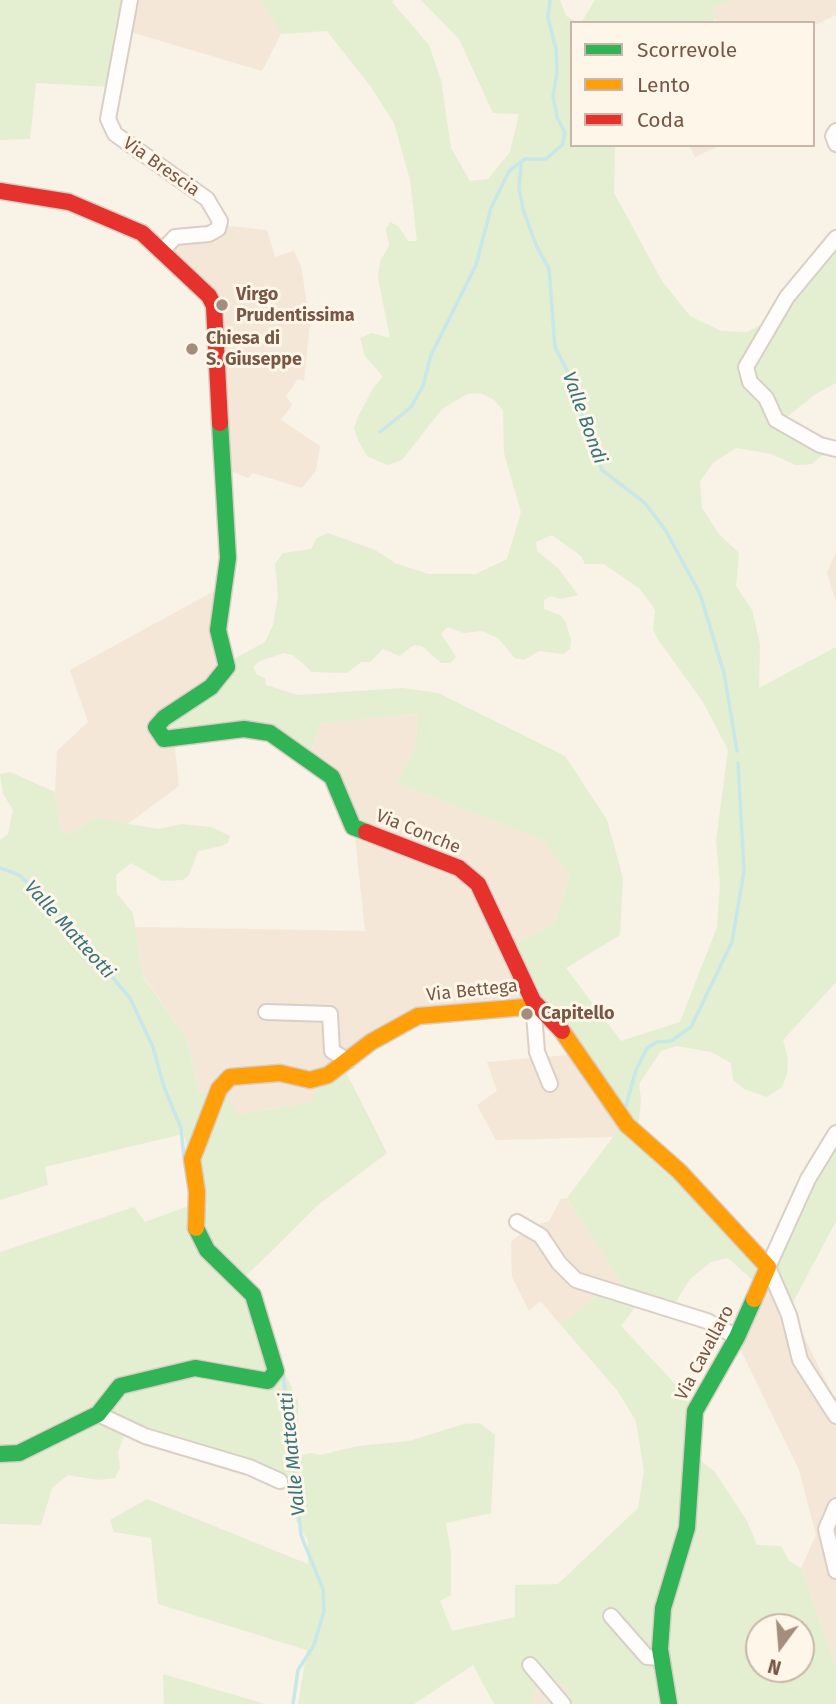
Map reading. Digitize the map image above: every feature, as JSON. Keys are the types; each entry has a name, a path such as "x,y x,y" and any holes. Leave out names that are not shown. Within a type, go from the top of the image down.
{"street":[{"name":"Via Brescia","path":"130,0 108,104 108,119 115,134 207,199 220,221 218,229 209,234 175,237 163,250"},
{"path":"836,131 833,136 836,144"},
{"name":"Via Conche","path":"0,191 69,202 142,233 209,296 214,306 228,558 218,630 227,667 211,687 164,718 156,727 164,739 244,729 270,733 302,752 332,777 353,827 459,868 478,884 511,948 533,1001 563,1032 627,1125 679,1171 768,1268"},
{"path":"836,238 787,297 746,367 750,382 766,398 776,420 820,445 836,449"},
{"path":"533,1001 537,1052 550,1084"},
{"name":"Via Bettega","path":"0,1454 19,1452 98,1414 120,1387 195,1368 249,1380 268,1381 276,1371 253,1295 206,1250 195,1228 197,1192 192,1159 219,1089 230,1077 280,1073 310,1080 328,1075 371,1042 418,1016 525,1007 533,1001"},
{"path":"266,1012 330,1014 332,1051 348,1061"},
{"path":"836,1133 808,1179 768,1268 789,1315 800,1360 836,1416"},
{"path":"517,1222 541,1236 559,1263 576,1280 707,1321 737,1337"},
{"name":"Via Cavallaro","path":"669,1704 662,1658 663,1608 688,1528 695,1411 737,1337 768,1268"},
{"path":"98,1414 145,1436 249,1467 280,1481"},
{"path":"836,1506 826,1529 836,1571"},
{"path":"611,1616 647,1657 662,1658"},
{"path":"530,1665 563,1704"}],"shaded area":[{"path":"138,0 260,0 281,34 262,71 124,30"},
{"path":"732,0 836,0 836,15 815,25 815,21 717,21 711,9"},
{"path":"690,147 717,147 695,157"},
{"path":"220,225 267,230 275,257 294,251 301,266 310,323 304,381 298,379 286,396 292,405 281,420 320,446 316,470 302,488 253,473 248,478 219,466 210,302 164,248"},
{"path":"836,552 836,602 827,573"},
{"path":"216,590 225,664 174,740 179,786 126,825 94,818 71,834 61,831 55,792 57,751 88,722 70,670"},
{"path":"418,714 415,749 397,783 541,839 570,875 555,922 540,933 507,945 532,1005 413,1022 374,1041 313,1102 238,1114 227,1098 198,1091 186,1037 143,976 135,927 365,931 354,828 336,792 308,759 321,723"},
{"path":"569,1055 622,1118 613,1137 496,1140 477,1105 497,1091 487,1062"},
{"path":"567,1198 624,1287 617,1295 600,1293 560,1324 540,1301 529,1311 512,1277 511,1242 529,1227 549,1221 561,1199"},
{"path":"760,1287 790,1308 836,1402 836,1667 801,1568 816,1535 799,1470 733,1334"},
{"path":"544,1672 567,1688 572,1704 530,1704"}],"green space":[{"path":"0,0 138,0 124,30 112,87 36,83 30,139 0,140"},
{"path":"260,0 394,0 392,2 429,45 441,80 451,148 470,181 488,179 510,152 519,114 493,113 459,39 421,0 560,0 566,16 575,21 570,21 570,147 615,147 614,193 662,281 690,316 721,331 747,332 772,319 836,234 836,383 814,395 786,418 829,449 812,464 796,465 771,454 736,448 714,462 700,481 702,508 719,534 739,553 736,586 752,610 760,644 759,688 836,647 836,982 783,1040 788,1059 787,1074 782,1087 767,1097 744,1089 733,1080 731,1063 711,1052 676,1046 661,1051 639,1084 641,1099 638,1133 763,1268 836,1130 836,1221 790,1308 760,1287 728,1258 711,1262 690,1279 674,1305 639,1302 621,1326 693,1403 693,1454 715,1472 747,1521 757,1545 781,1546 789,1561 801,1568 836,1667 836,1704 572,1704 567,1688 544,1672 530,1704 494,1704 473,1665 414,1704 298,1704 307,1650 158,1604 151,1538 114,1532 110,1520 147,1499 308,1564 308,1541 296,1520 300,1502 292,1489 291,1481 227,1453 126,1430 118,1452 120,1468 115,1478 98,1480 68,1475 52,1488 41,1525 0,1524 0,1252 134,1207 145,1222 197,1203 194,1167 183,1134 45,1167 48,1185 0,1200 0,840 8,834 13,810 3,794 0,774 10,772 55,792 61,831 71,834 94,818 158,829 182,824 211,827 230,836 228,843 198,851 189,875 183,880 162,881 131,863 116,875 117,894 133,913 143,977 186,1037 198,1091 227,1098 239,1114 313,1102 320,1079 344,1068 387,1153 318,1205 243,1279 298,1402 298,1456 409,1441 464,1424 480,1423 495,1435 491,1513 446,1523 451,1552 451,1595 440,1601 452,1631 515,1617 515,1585 558,1584 638,1508 644,1471 636,1421 617,1390 560,1324 600,1293 617,1295 624,1287 567,1198 613,1137 622,1118 507,945 540,933 555,922 570,875 541,839 397,783 415,749 418,714 321,723 308,759 266,734 157,735 225,664 265,642 273,625 278,595 275,564 283,553 311,549 317,538 328,533 375,550 397,564 429,574 476,574 507,559 521,512 504,453 503,410 494,400 480,393 467,394 442,409 402,460 387,465 367,456 354,429 373,388 383,377 365,356 360,338 371,333 390,338 378,278 380,261 389,246 386,229 390,222 398,226 408,241 417,241 410,180 394,123 371,87 327,31 281,34","holes":["552,535 581,556 585,564 604,564 640,589 655,610 653,629 657,638 703,702 728,750 716,841 720,884 717,927 680,1022 621,1041 566,968 620,935 623,878 607,820 565,756 438,693 403,688 298,695 266,685 265,678 257,675 253,667 260,661 284,653 293,655 312,672 347,673 361,662 370,662 383,649 399,656 414,645 422,646 441,663 450,663 456,657 441,634 447,627 464,633 482,631 498,638 515,658 524,660 539,651 563,654 570,649 571,640 566,623 560,615 544,609 544,600 551,596 561,599 578,595 558,568 537,551 536,542"]},
{"path":"595,0 732,0 711,9 716,19 712,21 582,21"},
{"path":"163,1674 265,1704 164,1704"}],"waterway":[{"path":"380,432 411,407 423,386 431,355 476,265 491,208 509,171 525,159 546,159 562,145 565,133 557,117 553,96 557,72 556,49 548,18 550,0"},
{"name":"Valle Bondi","path":"521,165 519,188 523,209 536,245 549,269 555,347 576,388 586,433 602,470 645,503 666,531 700,594 724,673 737,751"},
{"name":"Valle Bondi","path":"625,1109 636,1070 647,1048 657,1042 671,1041 691,1027 732,942 744,871 738,763"},
{"name":"Valle Matteotti","path":"0,868 19,875 51,905 130,998 153,1047 164,1087 181,1128 184,1158"},
{"name":"Valle Matteotti","path":"283,1372 301,1535 323,1589 324,1611 314,1645 298,1670 293,1704"}],"traffic: fast":[{"path":"220,423 228,558 218,630 227,667 211,687 164,718 156,727 164,739 244,729 270,733 332,777 353,827 366,832"},
{"path":"0,1454 19,1453 98,1414 120,1386 195,1368 268,1381 276,1371 253,1295 207,1250 196,1228"},
{"path":"669,1704 660,1649 663,1608 687,1528 695,1411 737,1337 754,1299"}],"traffic: slow":[{"path":"196,1228 197,1192 192,1159 219,1089 230,1077 280,1073 310,1080 328,1075 371,1042 418,1016 525,1007 533,1001"},
{"path":"562,1031 627,1125 679,1171 768,1267 754,1299"}],"traffic: jam":[{"path":"0,191 69,202 142,233 209,296 214,306 220,423"},
{"path":"366,832 459,868 478,884 533,1001 562,1031"}],"place":[{"name":"Virgo Prudentissima","path":"222,305"},
{"name":"Chiesa di S. Giuseppe","path":"192,349"},
{"name":"Capitello","path":"527,1014"}]}
